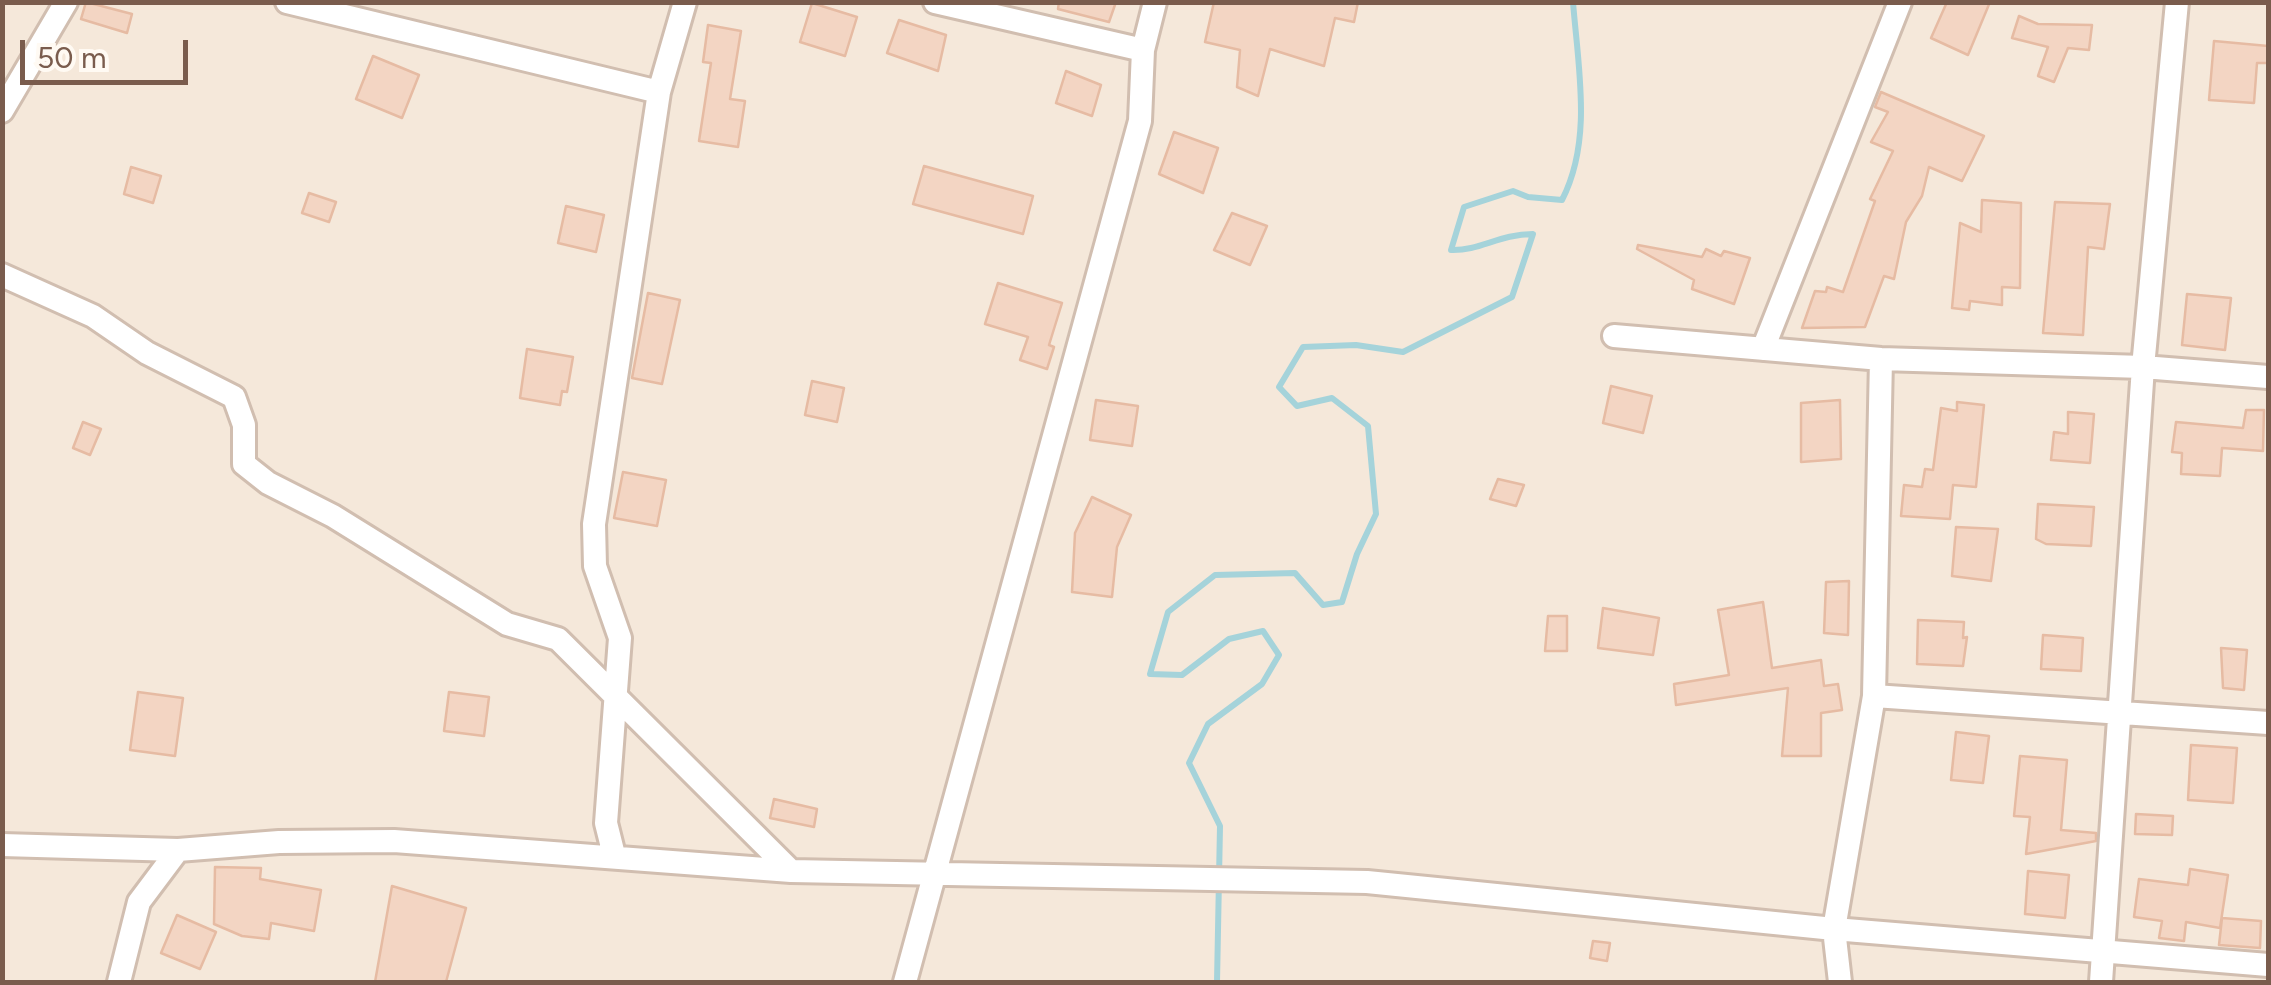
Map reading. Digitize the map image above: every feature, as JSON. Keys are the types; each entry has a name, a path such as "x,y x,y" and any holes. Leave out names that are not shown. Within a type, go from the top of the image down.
{"street":[{"path":"2,111 66,2"},
{"path":"286,2 659,92"},
{"path":"614,855 606,823 620,638 595,566 594,524 659,92 684,2"},
{"path":"935,2 1143,50"},
{"path":"905,982 1140,121 1143,50 1155,2"},
{"path":"1763,349 1900,2"},
{"path":"2101,982 2143,367 2177,2"},
{"path":"2,275 93,316 147,353 234,398 244,424 244,464 507,624 558,639 791,871"},
{"path":"1614,336 1881,359 2143,367 2268,377"},
{"path":"1840,982 1834,929 1874,696 1881,359"},
{"path":"1874,696 2268,723"},
{"path":"2,845 178,850 279,842 394,841 791,871 1367,882 1834,929 2268,965"},
{"path":"119,982 139,902 178,850"}],"shaded area":[{"path":"3,3 2268,3 2268,982 3,982"}],"building":[{"path":"86,2 132,14 127,33 81,19"},
{"path":"1059,2 1116,2 1109,22 1058,9"},
{"path":"1214,2 1358,2 1354,22 1335,18 1324,66 1270,49 1258,96 1237,87 1240,50 1205,42"},
{"path":"1947,2 1990,2 1968,55 1931,38"},
{"path":"812,3 857,17 845,56 800,42"},
{"path":"2019,16 2038,24 2092,25 2089,50 2068,48 2054,82 2038,76 2048,47 2012,38"},
{"path":"899,20 946,35 938,71 887,53"},
{"path":"708,25 741,31 730,99 745,101 738,147 699,141 711,63 703,62"},
{"path":"2214,41 2268,46 2268,63 2257,63 2254,103 2209,100"},
{"path":"373,56 419,75 402,118 356,99"},
{"path":"1066,71 1101,85 1092,116 1056,103"},
{"path":"1881,92 1984,136 1962,181 1929,167 1922,196 1906,222 1894,279 1884,276 1865,327 1802,328 1815,291 1826,292 1827,287 1843,292 1875,201 1870,199 1893,151 1871,142 1888,112 1875,107"},
{"path":"1174,132 1218,148 1203,193 1159,174"},
{"path":"924,166 1033,196 1023,234 913,204"},
{"path":"131,167 161,176 153,203 124,194"},
{"path":"309,193 336,202 329,222 302,213"},
{"path":"1982,200 2021,203 2020,288 2002,287 2002,305 1970,301 1969,310 1952,308 1960,223 1981,232"},
{"path":"2055,202 2110,204 2104,249 2088,247 2083,335 2043,333"},
{"path":"566,206 604,215 596,252 558,243"},
{"path":"1232,213 1267,226 1250,265 1214,250"},
{"path":"1638,245 1702,257 1706,249 1721,256 1724,251 1750,258 1734,304 1692,289 1694,280 1637,249"},
{"path":"998,283 1062,303 1049,345 1054,347 1047,369 1020,360 1028,337 985,324"},
{"path":"648,293 680,300 662,384 632,378"},
{"path":"2187,294 2231,298 2225,350 2182,345"},
{"path":"527,349 573,357 567,392 562,391 560,405 520,398"},
{"path":"812,381 844,388 837,422 805,415"},
{"path":"1611,386 1652,396 1643,433 1603,423"},
{"path":"1096,400 1138,406 1132,446 1090,440"},
{"path":"1840,400 1841,459 1801,462 1801,403"},
{"path":"1957,402 1984,405 1976,487 1953,485 1950,519 1901,516 1904,485 1922,487 1925,469 1933,470 1941,408 1957,411"},
{"path":"2246,410 2264,410 2263,451 2222,448 2220,476 2181,474 2182,453 2172,452 2176,422 2243,428"},
{"path":"2068,412 2094,414 2090,463 2051,460 2054,432 2068,434"},
{"path":"83,422 101,429 90,455 73,448"},
{"path":"623,472 666,480 657,526 614,518"},
{"path":"1498,479 1524,485 1516,506 1490,499"},
{"path":"1092,497 1131,515 1117,547 1112,597 1072,592 1075,533"},
{"path":"2038,504 2094,507 2091,546 2046,544 2036,539"},
{"path":"1956,527 1998,529 1991,581 1952,576"},
{"path":"1849,581 1848,635 1824,633 1826,582"},
{"path":"1763,602 1772,668 1821,660 1824,686 1838,684 1842,710 1821,713 1821,756 1782,756 1788,688 1676,705 1674,684 1729,675 1718,610"},
{"path":"1603,608 1659,618 1653,655 1598,648"},
{"path":"1548,616 1567,616 1567,651 1545,651"},
{"path":"1918,620 1964,622 1963,638 1967,637 1963,666 1917,664"},
{"path":"2043,635 2083,638 2081,671 2041,669"},
{"path":"2221,648 2247,650 2244,690 2223,688"},
{"path":"138,692 183,698 175,756 130,750"},
{"path":"449,692 489,697 484,736 444,731"},
{"path":"1956,732 1989,736 1983,783 1951,780"},
{"path":"2191,745 2237,748 2233,803 2188,800"},
{"path":"2020,756 2067,760 2061,830 2096,833 2096,841 2026,854 2030,817 2014,816"},
{"path":"774,799 817,809 814,827 770,818"},
{"path":"2136,814 2173,816 2172,835 2135,834"},
{"path":"215,867 261,868 260,879 321,890 314,931 271,923 269,939 242,936 214,924"},
{"path":"2190,869 2228,875 2220,928 2186,922 2184,941 2159,938 2162,921 2134,917 2139,879 2188,885"},
{"path":"2028,871 2069,875 2065,918 2025,914"},
{"path":"392,886 466,908 446,982 375,982"},
{"path":"177,915 216,932 200,969 161,953"},
{"path":"2222,918 2261,921 2260,948 2219,945"},
{"path":"1593,941 1610,943 1607,961 1590,958"}],"waterway":[{"path":"1217,982 1220,826 1189,763 1208,724 1262,684 1279,655 1263,631 1229,639 1182,675 1150,674 1168,612 1215,575 1295,573 1323,605 1342,602 1357,554 1376,514 1368,426 1332,398 1297,406 1279,387 1303,347 1356,345 1403,352 1512,297 1533,234 1451,250 1464,207 1513,191 1528,197 1562,200 1572,177 1580,128 1573,2"}]}
